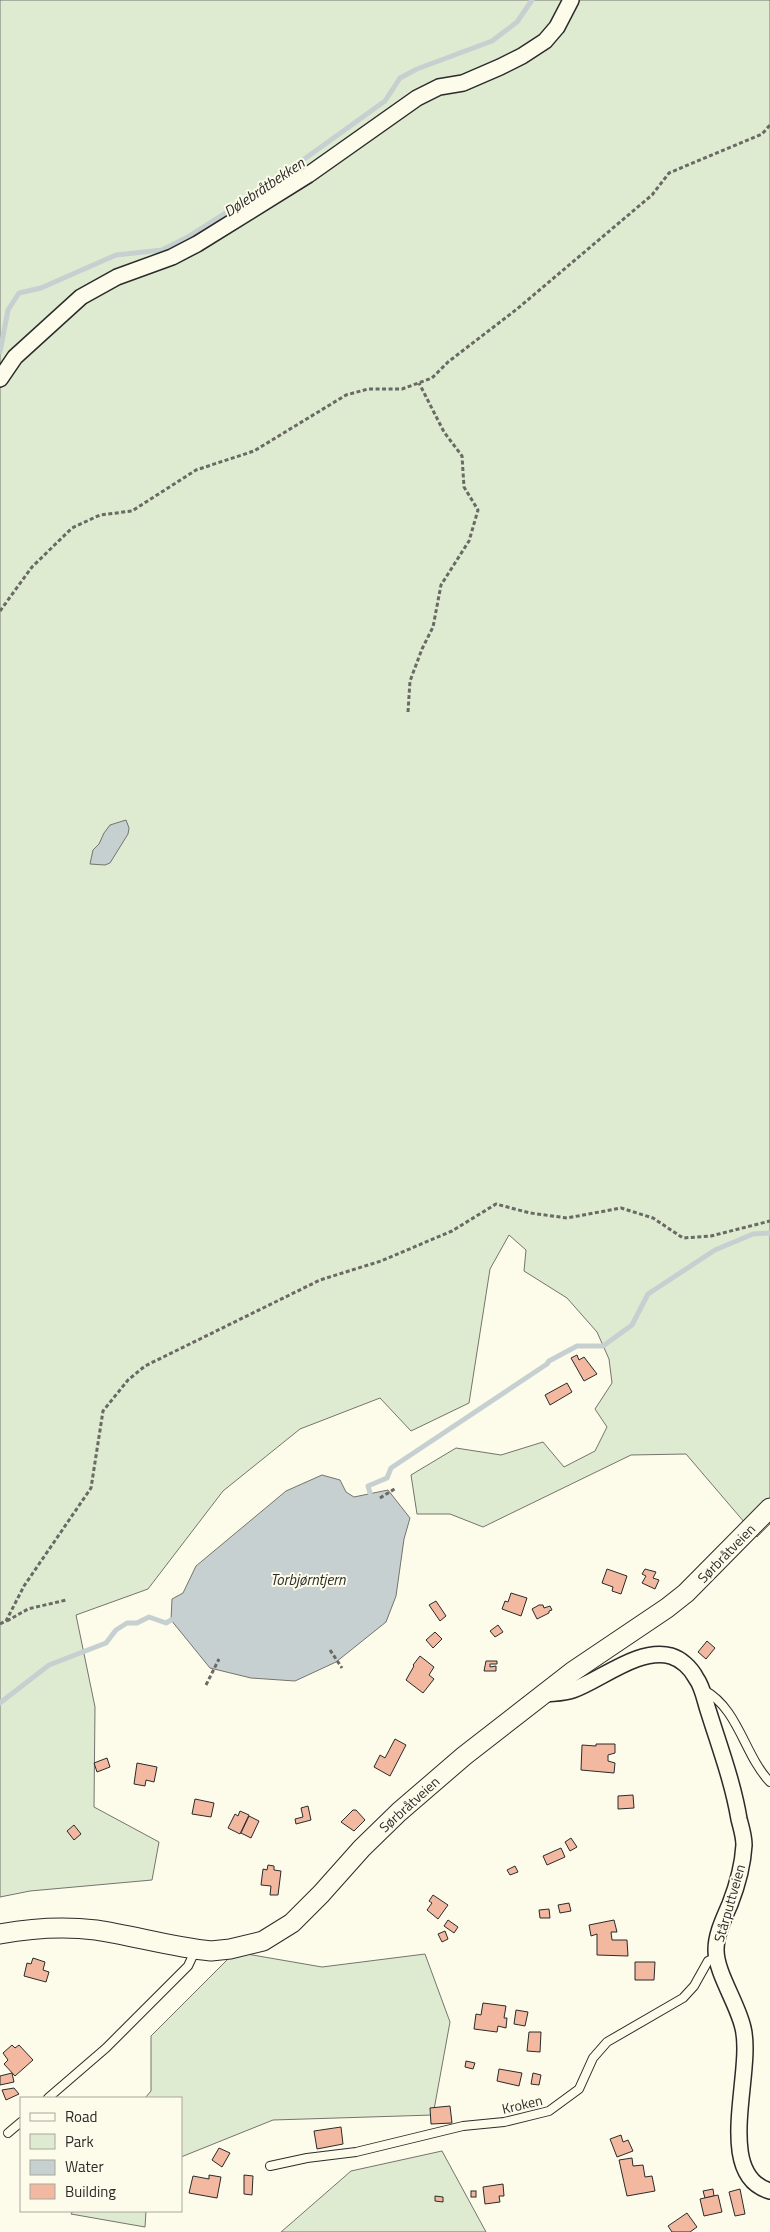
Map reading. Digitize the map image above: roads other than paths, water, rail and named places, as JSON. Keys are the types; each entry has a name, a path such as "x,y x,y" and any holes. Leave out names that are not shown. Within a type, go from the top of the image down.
{"street":[{"path":"0,379 15,356 81,297 117,277 172,257 197,244 308,175 417,98 440,87 462,82 493,70 522,56 545,40 557,27 571,0"},
{"name":"Sørbråtveien","path":"0,1934 41,1928 69,1928 96,1930 196,1949 230,1949 255,1943 280,1932 292,1923 321,1894 362,1848 399,1812 478,1744 546,1694 572,1672 667,1608 686,1593 770,1508"},
{"name":"Stårputtveien","path":"546,1694 574,1690 620,1666 653,1654 677,1659 687,1666 697,1679 737,1803 744,1843 731,1900 718,1934 716,1957 736,2005 745,2041 739,2126 741,2162 753,2183 770,2192"}],"lane":[{"path":"700,1688 710,1693 733,1720 756,1763 770,1782"},
{"path":"49,2097 106,2048 188,1966 196,1949"},
{"name":"Kroken","path":"270,2166 307,2158 356,2152 425,2134 463,2126 504,2122 549,2111 579,2089 593,2058 607,2042 683,1998 694,1986 708,1960 716,1957"},
{"path":"8,2133 20,2123"}],"water":[{"path":"126,820 129,828 128,834 110,863 105,865 90,864 93,850 99,844 110,825"},
{"name":"Torbjørntjern","path":"322,1475 340,1480 346,1492 354,1497 388,1490 410,1518 404,1539 396,1596 386,1622 336,1662 295,1681 251,1678 210,1668 171,1620 172,1599 183,1593 196,1566 286,1491"}],"waterway":[{"name":"Dølebråtbekken","path":"0,352 8,310 19,293 41,288 116,255 162,250 186,238 257,193 385,101 400,78 417,69 492,41 517,22 532,0"},
{"path":"370,1493 368,1486 387,1478 391,1468 549,1361 577,1346 603,1346 632,1325 648,1294 715,1250 753,1234 770,1233"},
{"path":"0,1703 49,1665 106,1643 116,1630 127,1623 137,1623 149,1617 166,1623 171,1620"}]}
